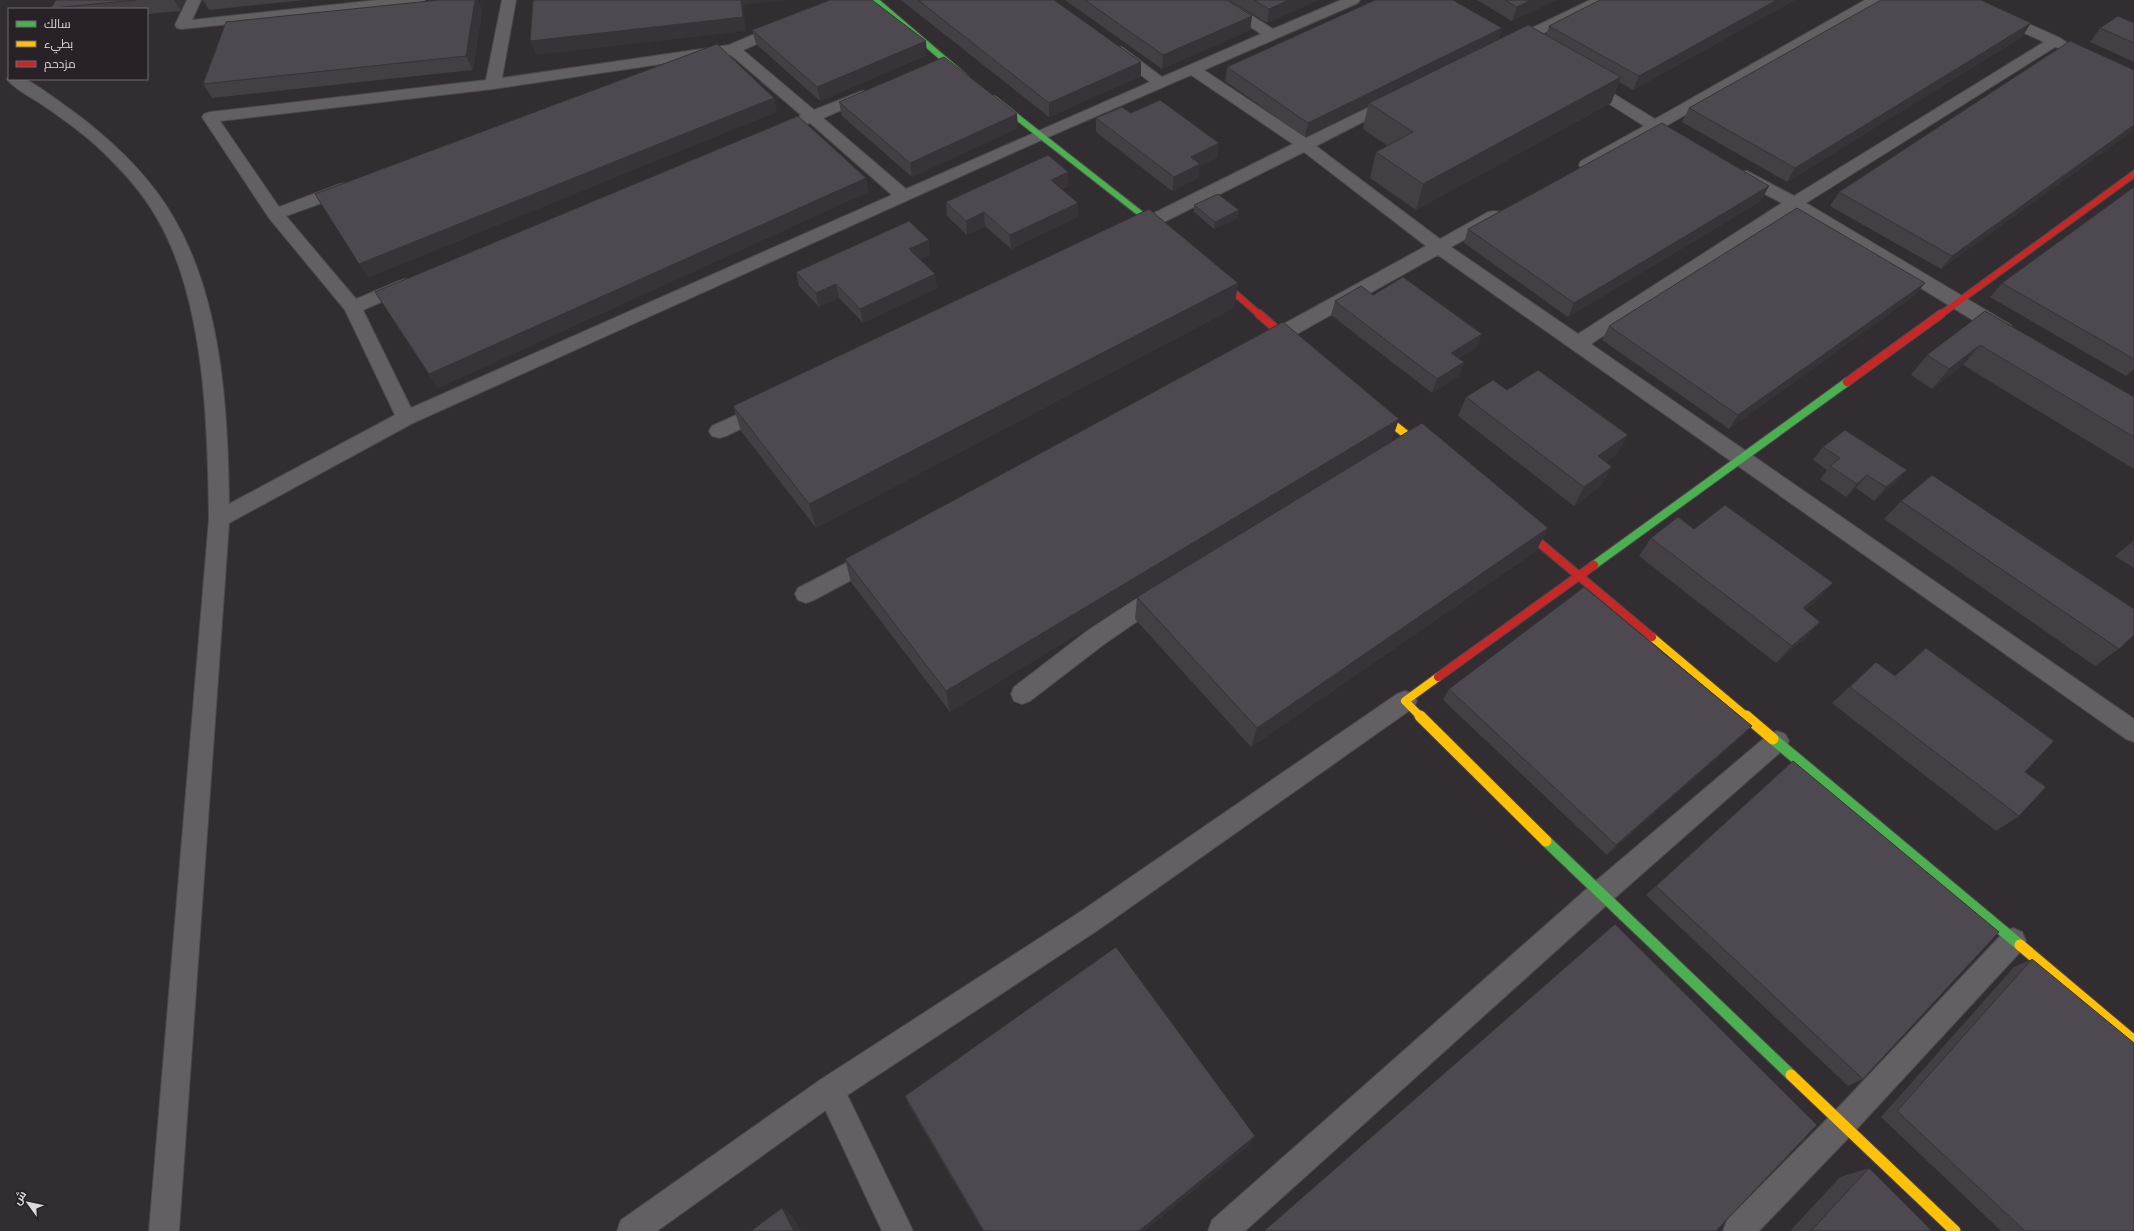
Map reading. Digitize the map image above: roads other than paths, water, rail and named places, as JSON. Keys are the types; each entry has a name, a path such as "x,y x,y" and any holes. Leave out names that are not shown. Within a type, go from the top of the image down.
{"street":[{"path":"194,0 182,25 418,0"},
{"path":"493,84 509,0"},
{"path":"875,0 938,65 971,81"},
{"path":"1217,0 1272,35"},
{"path":"219,520 406,418 1040,135 1353,0"},
{"path":"1497,51 1525,45 1601,0"},
{"path":"1572,173 1655,127 1875,0"},
{"path":"1964,0 2077,51"},
{"path":"666,74 733,49 791,23"},
{"path":"1498,29 1525,45"},
{"path":"1578,343 1794,203 2055,41"},
{"path":"1105,42 1161,83"},
{"path":"406,418 353,307 275,214 210,117 493,84 733,49 813,116 904,196"},
{"path":"1192,69 1305,145 1439,247 2134,732"},
{"path":"1570,73 1655,127 1683,142"},
{"path":"17,80 76,122 126,165 155,201 178,243 193,288 205,338 210,369 219,453 219,520 164,1231"},
{"path":"784,128 879,89"},
{"path":"983,91 1153,221 1170,237"},
{"path":"1117,239 1404,96"},
{"path":"1724,165 1794,203 1956,303 2018,338"},
{"path":"632,1231 830,1090 1089,921 1406,701 1741,457 2134,174"},
{"path":"275,214 358,184"},
{"path":"1253,350 1509,208"},
{"path":"1205,268 1306,354"},
{"path":"353,307 419,280"},
{"path":"1367,403 1434,457"},
{"path":"720,431 776,404"},
{"path":"1390,450 1410,438"},
{"path":"1507,516 1580,575 2013,941 2134,1041"},
{"path":"806,594 890,548"},
{"path":"1022,694 1095,638 1177,582"},
{"path":"1406,701 1600,894 1843,1123 1955,1231"},
{"path":"1223,1231 1600,894 1777,741"},
{"path":"1738,1231 1843,1123 2013,941"},
{"path":"830,1090 898,1231"}]}
